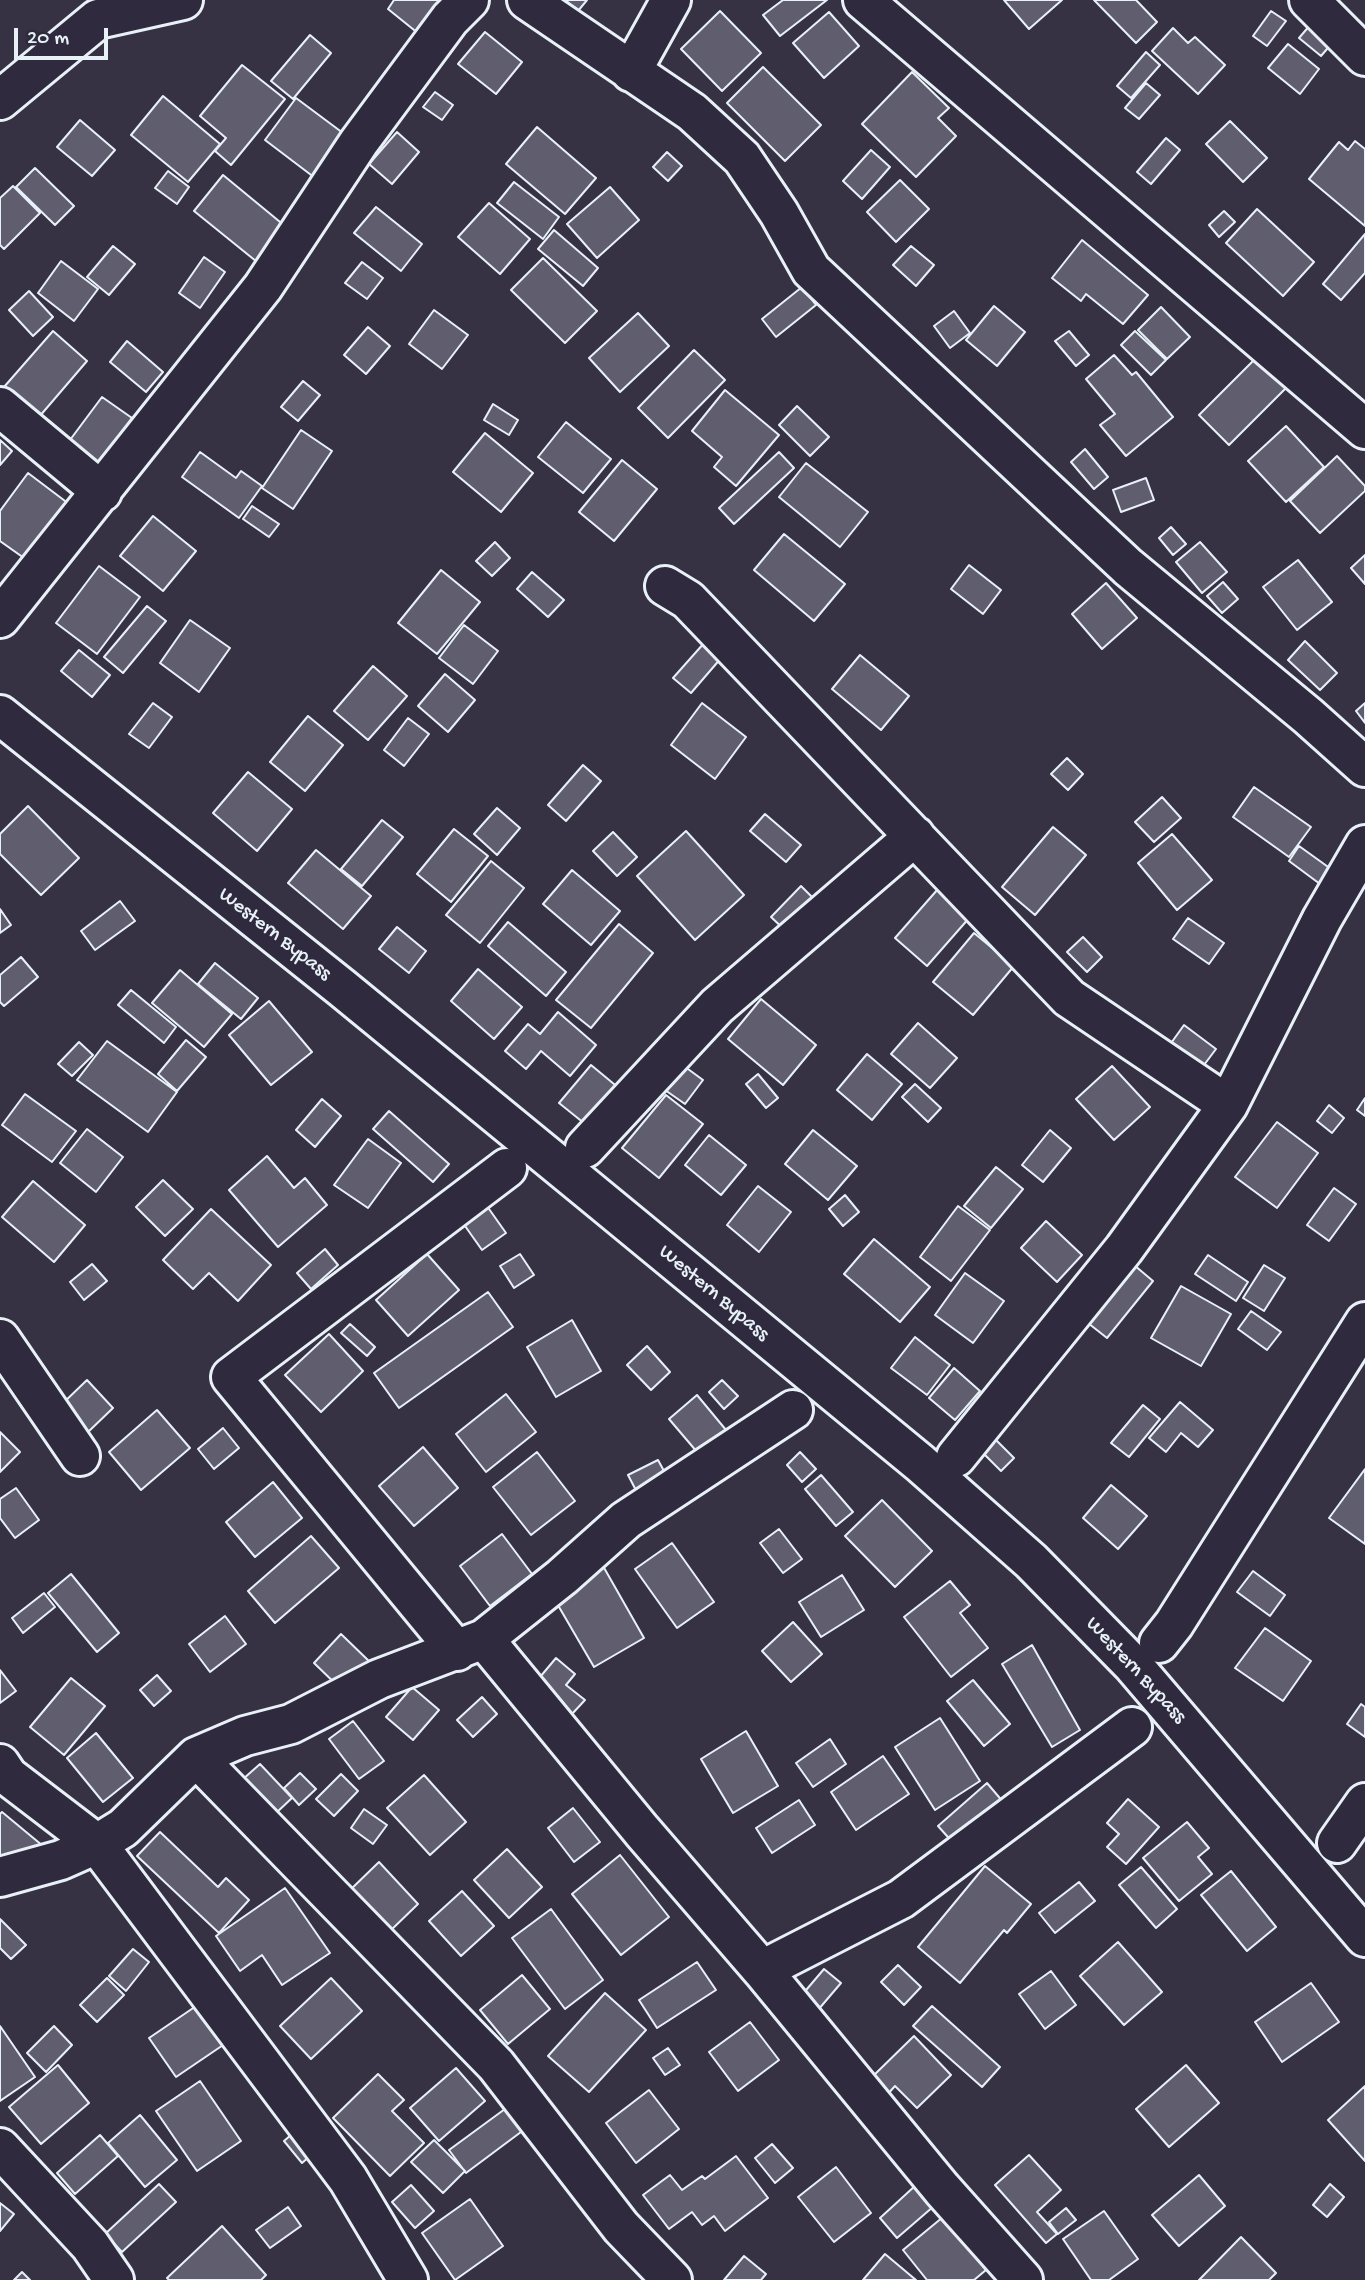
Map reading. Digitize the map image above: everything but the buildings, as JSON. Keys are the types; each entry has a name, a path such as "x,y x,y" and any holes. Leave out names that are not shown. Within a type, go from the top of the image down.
{"street":[{"path":"0,100 98,19 183,0"},
{"path":"0,618 264,287 359,142 450,19 469,0"},
{"path":"527,0 692,111 742,158 779,213 811,270 1128,567 1308,716 1365,767"},
{"path":"631,72 671,0"},
{"path":"863,0 1365,429"},
{"path":"1309,0 1365,56"},
{"path":"0,407 102,492"},
{"path":"665,586 688,600 1069,998 1228,1105"},
{"name":"Western Bypass","path":"0,715 565,1170 920,1463 1031,1561 1132,1664 1365,1937"},
{"path":"585,1147 717,1006 915,836"},
{"path":"956,1457 1124,1249 1228,1105 1322,919 1365,845"},
{"path":"507,1168 232,1377 470,1645 642,1831 762,1970 942,2189 1023,2280"},
{"path":"1159,1643 1174,1624 1365,1322"},
{"path":"0,1339 80,1456"},
{"path":"0,1877 61,1860 97,1844 123,1828 196,1757 245,1736 291,1724 379,1679 470,1645 562,1577 626,1520 793,1410"},
{"path":"762,1970 901,1899 1132,1727"},
{"path":"196,1757 496,2065 621,2227 672,2280"},
{"path":"0,1765 8,1776 97,1844 348,2179 408,2280"},
{"path":"1337,1843 1365,1803"},
{"path":"0,2148 90,2245 114,2280"}]}
